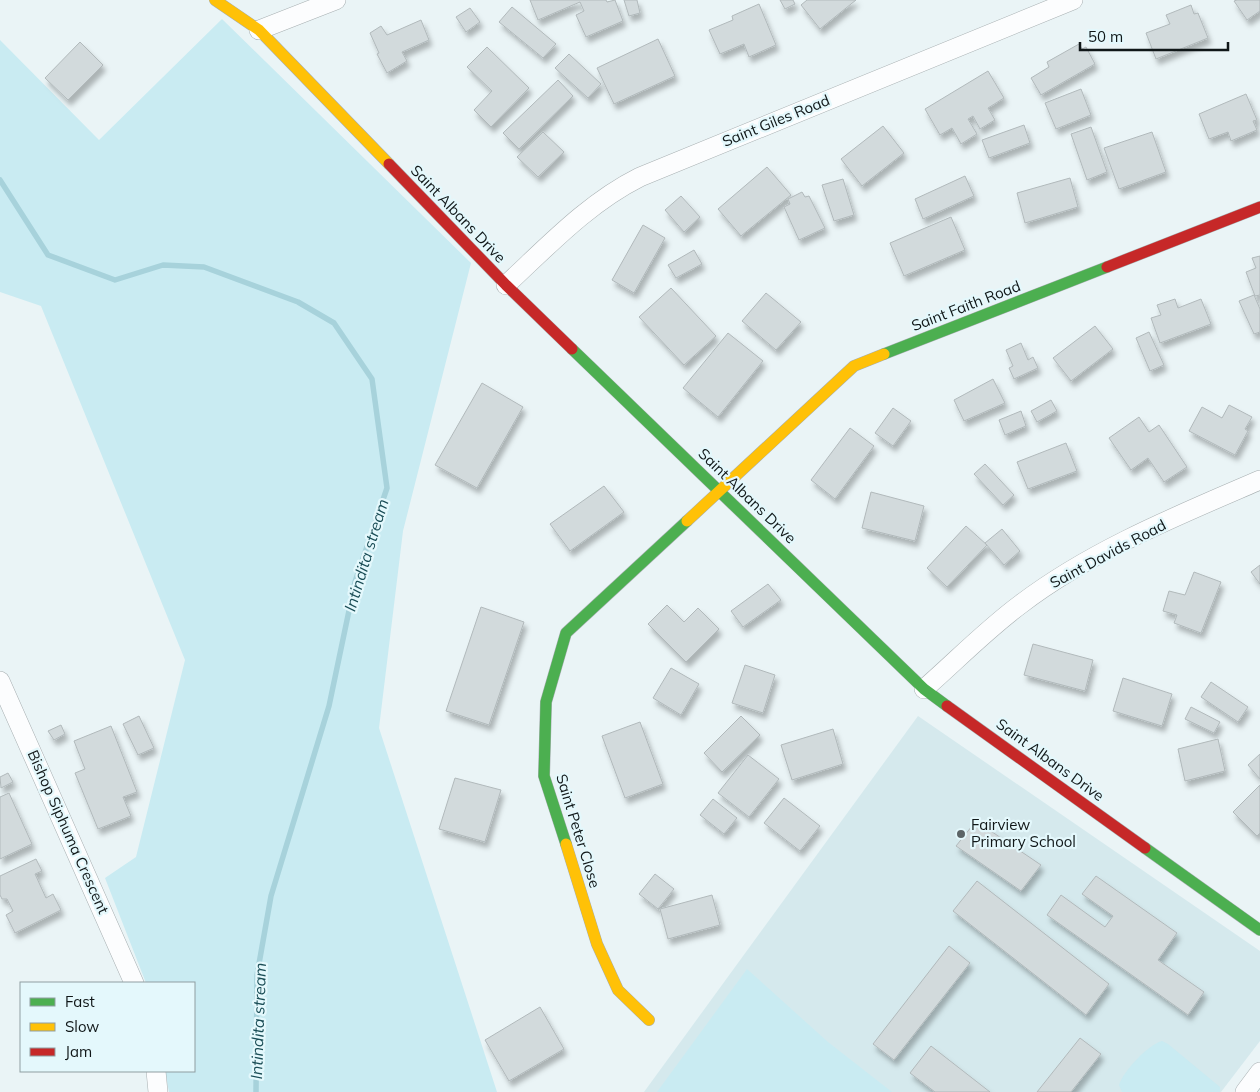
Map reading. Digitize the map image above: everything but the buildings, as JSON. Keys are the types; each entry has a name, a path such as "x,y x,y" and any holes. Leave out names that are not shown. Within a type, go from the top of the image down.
{"street":[{"name":"Saint Albans Drive","path":"215,0 259,30 506,285 924,689 1260,930"},
{"path":"259,30 336,0"},
{"name":"Saint Giles Road","path":"506,285 584,212 616,189 640,177 1073,0"},
{"name":"Saint Faith Road","path":"720,491 854,366 1260,207"},
{"name":"Saint Davids Road","path":"924,689 1020,604 1051,583 1094,558 1205,503 1260,480"},
{"name":"Saint Peter Close","path":"649,1020 618,990 597,944 544,776 546,702 566,633 720,491"},
{"name":"Bishop Siphuma Crescent","path":"0,681 134,982"},
{"path":"156,1072 158,1092"},
{"path":"1245,1092 1260,1072"}],"shaded area":[{"path":"222,19 471,263 403,531 379,728 497,1092 169,1092 165,1072 195,1072 195,982 146,982 105,878 136,857 185,660 41,306 0,292 0,40 99,140"},
{"name":"Fairview Primary School","path":"918,716 1260,951 1260,1041 1221,1092 644,1092"},
{"path":"747,969 828,1042 892,1092 657,1092"},
{"path":"1162,1041 1220,1087 1220,1092 1122,1092 1119,1085 1121,1079 1131,1066 1150,1047"}],"waterway":[{"name":"Intindita stream","path":"0,180 48,255 115,280 163,265 204,267 298,302 334,323 372,379 387,488 355,582 329,706 271,896 257,975 256,1092"}],"traffic: fast":[{"path":"884,354 1107,267"},
{"path":"572,349 924,689 947,706"},
{"path":"566,844 544,776 546,702 566,633 687,521"},
{"path":"1145,848 1260,930"}],"traffic: slow":[{"path":"215,0 259,30 389,164"},
{"path":"687,521 854,366 884,354"},
{"path":"566,844 597,944 618,990 649,1020"}],"traffic: jam":[{"path":"389,164 506,285 572,349"},
{"path":"1107,267 1260,207"},
{"path":"947,706 1145,848"}],"place":[{"name":"Fairview Primary School","path":"961,834"}]}
